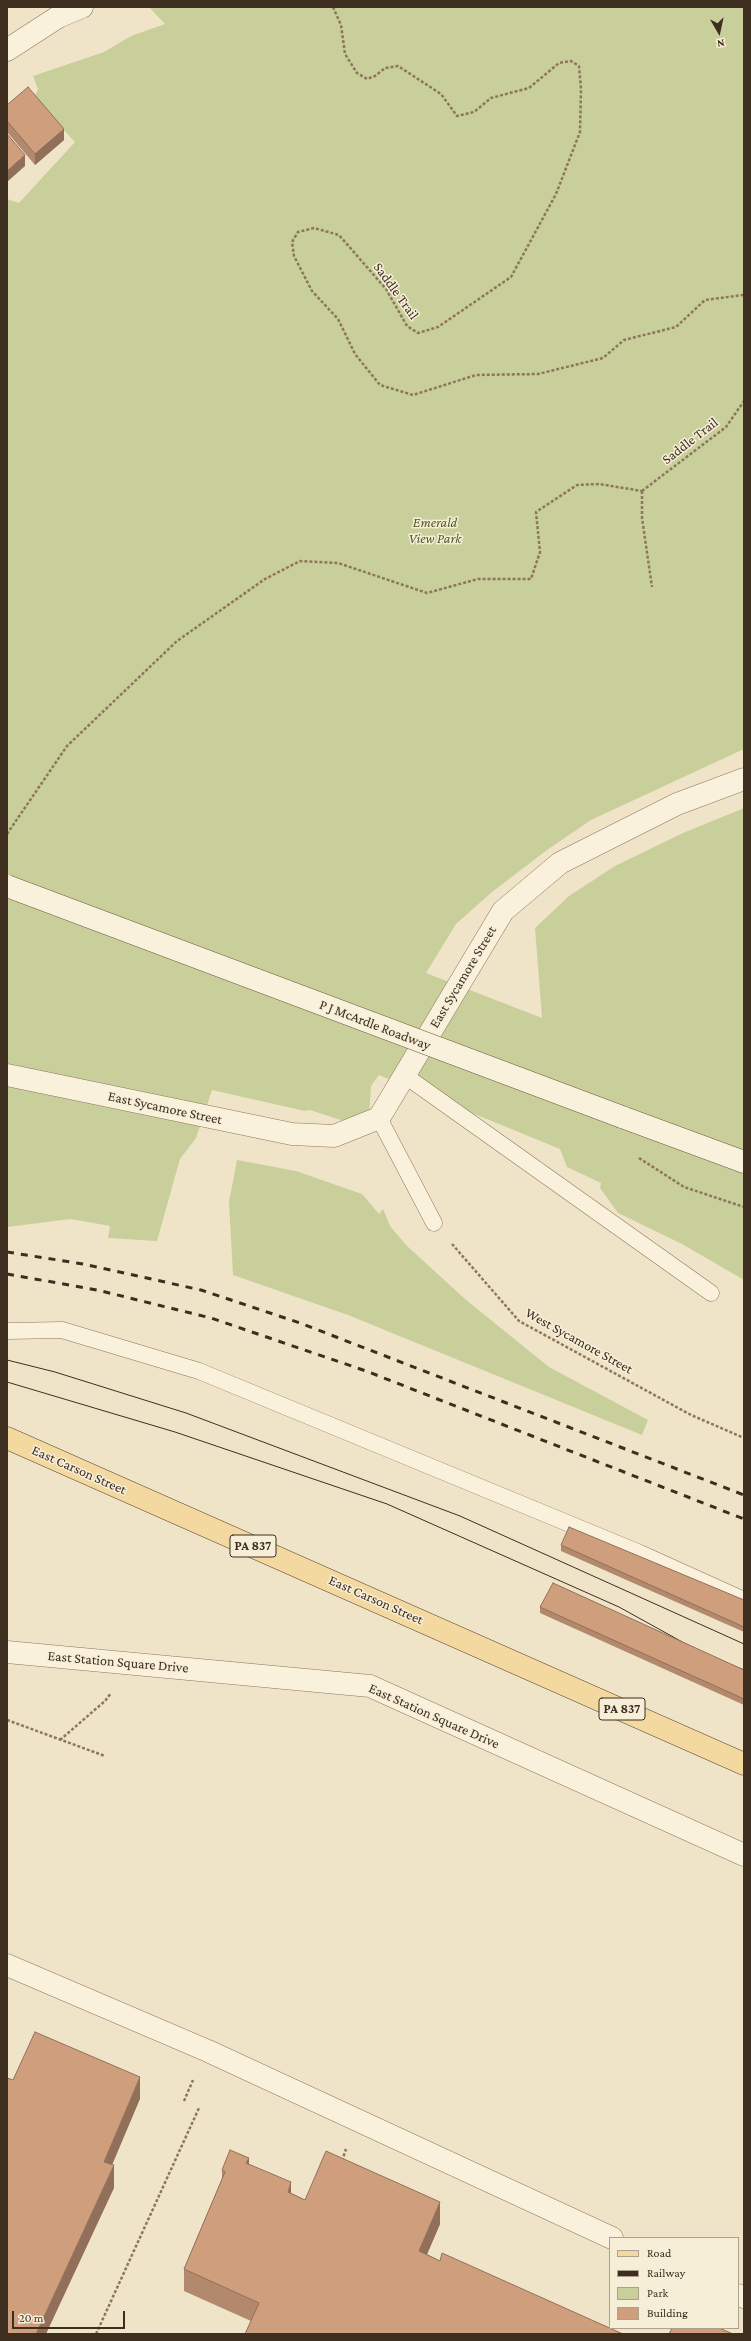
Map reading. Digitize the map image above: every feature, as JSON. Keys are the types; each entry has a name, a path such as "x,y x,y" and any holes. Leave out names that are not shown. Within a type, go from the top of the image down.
{"main road":[{"name":"East Carson Street","path":"7,1438 744,1764"}],"street":[{"path":"7,50 58,17 82,7"},
{"name":"East Sycamore Street","path":"7,1075 292,1134 334,1136 378,1118 503,911 560,863 677,804 744,780"},
{"name":"P J McArdle Roadway","path":"7,886 744,1162"},
{"name":"East Station Square Drive","path":"7,1652 370,1686 744,1855"},
{"path":"7,1966 208,2051 610,2237"}],"lane":[{"path":"404,1075 711,1293"},
{"path":"378,1118 434,1223"},
{"path":"7,1331 62,1330 200,1370 640,1552 744,1600"}],"path":[{"name":"Saddle Trail","path":"333,7 341,25 345,54 357,74 367,79 375,76 385,68 398,66 441,94 457,116 474,112 490,98 529,88 559,63 571,61 579,66 582,90 580,132 552,201 511,277 438,327 418,334 407,326 386,290 339,235 314,228 298,232 292,242 294,256 312,291 338,319 355,354 380,385 413,395 476,375 538,374 603,358 624,340 676,328 705,300 743,295 744,297"},
{"name":"Saddle Trail","path":"642,491 726,427 744,401"},
{"path":"7,834 66,746 177,640 265,580 300,561 338,563 427,593 478,580 531,579 540,552 536,512 577,485 599,484 642,491 642,518 652,587"},
{"path":"632,1154 684,1187 744,1206"},
{"name":"West Sycamore Street","path":"434,1223 519,1320 691,1415 744,1438"},
{"path":"60,1740 105,1701"},
{"path":"7,1720 105,1756"},
{"path":"184,2101 195,2076"},
{"path":"96,2334 199,2108"},
{"path":"340,2165 348,2146"}],"green space":[{"name":"Emerald View Park","path":"149,7 744,7 744,749 591,820 547,850 492,892 456,924 426,973 542,1018 535,928 569,896 615,866 683,833 744,808 744,1280 682,1244 618,1213 600,1188 601,1183 567,1167 560,1149 379,1075 371,1086 368,1129 310,1110 305,1111 212,1090 196,1138 180,1159 157,1241 108,1238 110,1226 71,1219 7,1227 7,199 19,203 75,142 34,98 38,89 33,76 104,52 131,36 165,24"},
{"path":"237,1160 296,1171 362,1194 379,1214 383,1209 390,1226 406,1245 465,1299 549,1367 648,1420 642,1435 348,1315 233,1275 229,1202"}],"building":[{"path":"28,87 64,129 35,154 7,121 7,105"},
{"path":"7,134 25,155 7,171"},
{"path":"569,1527 744,1600 744,1627 561,1545"},
{"path":"553,1583 744,1670 744,1699 540,1607"},
{"path":"35,2032 140,2077 104,2162 114,2165 36,2334 7,2334 7,2078 13,2080"},
{"path":"230,2150 249,2158 246,2163 291,2182 288,2192 305,2200 326,2151 440,2202 419,2251 440,2261 442,2253 623,2334 245,2334 259,2303 184,2269 225,2172 222,2170"},
{"path":"672,2329 721,2329 731,2333 731,2334 669,2334"}],"tram line":[{"path":"7,1360 55,1372 186,1413 460,1516 744,1644"},
{"path":"7,1382 175,1432 387,1504 619,1607 695,1649"},
{"path":"722,1661 744,1670"}],"railway":[{"path":"7,1252 83,1264 201,1290 300,1323 744,1495"},
{"path":"7,1274 97,1290 211,1318 366,1371 744,1519"}]}
